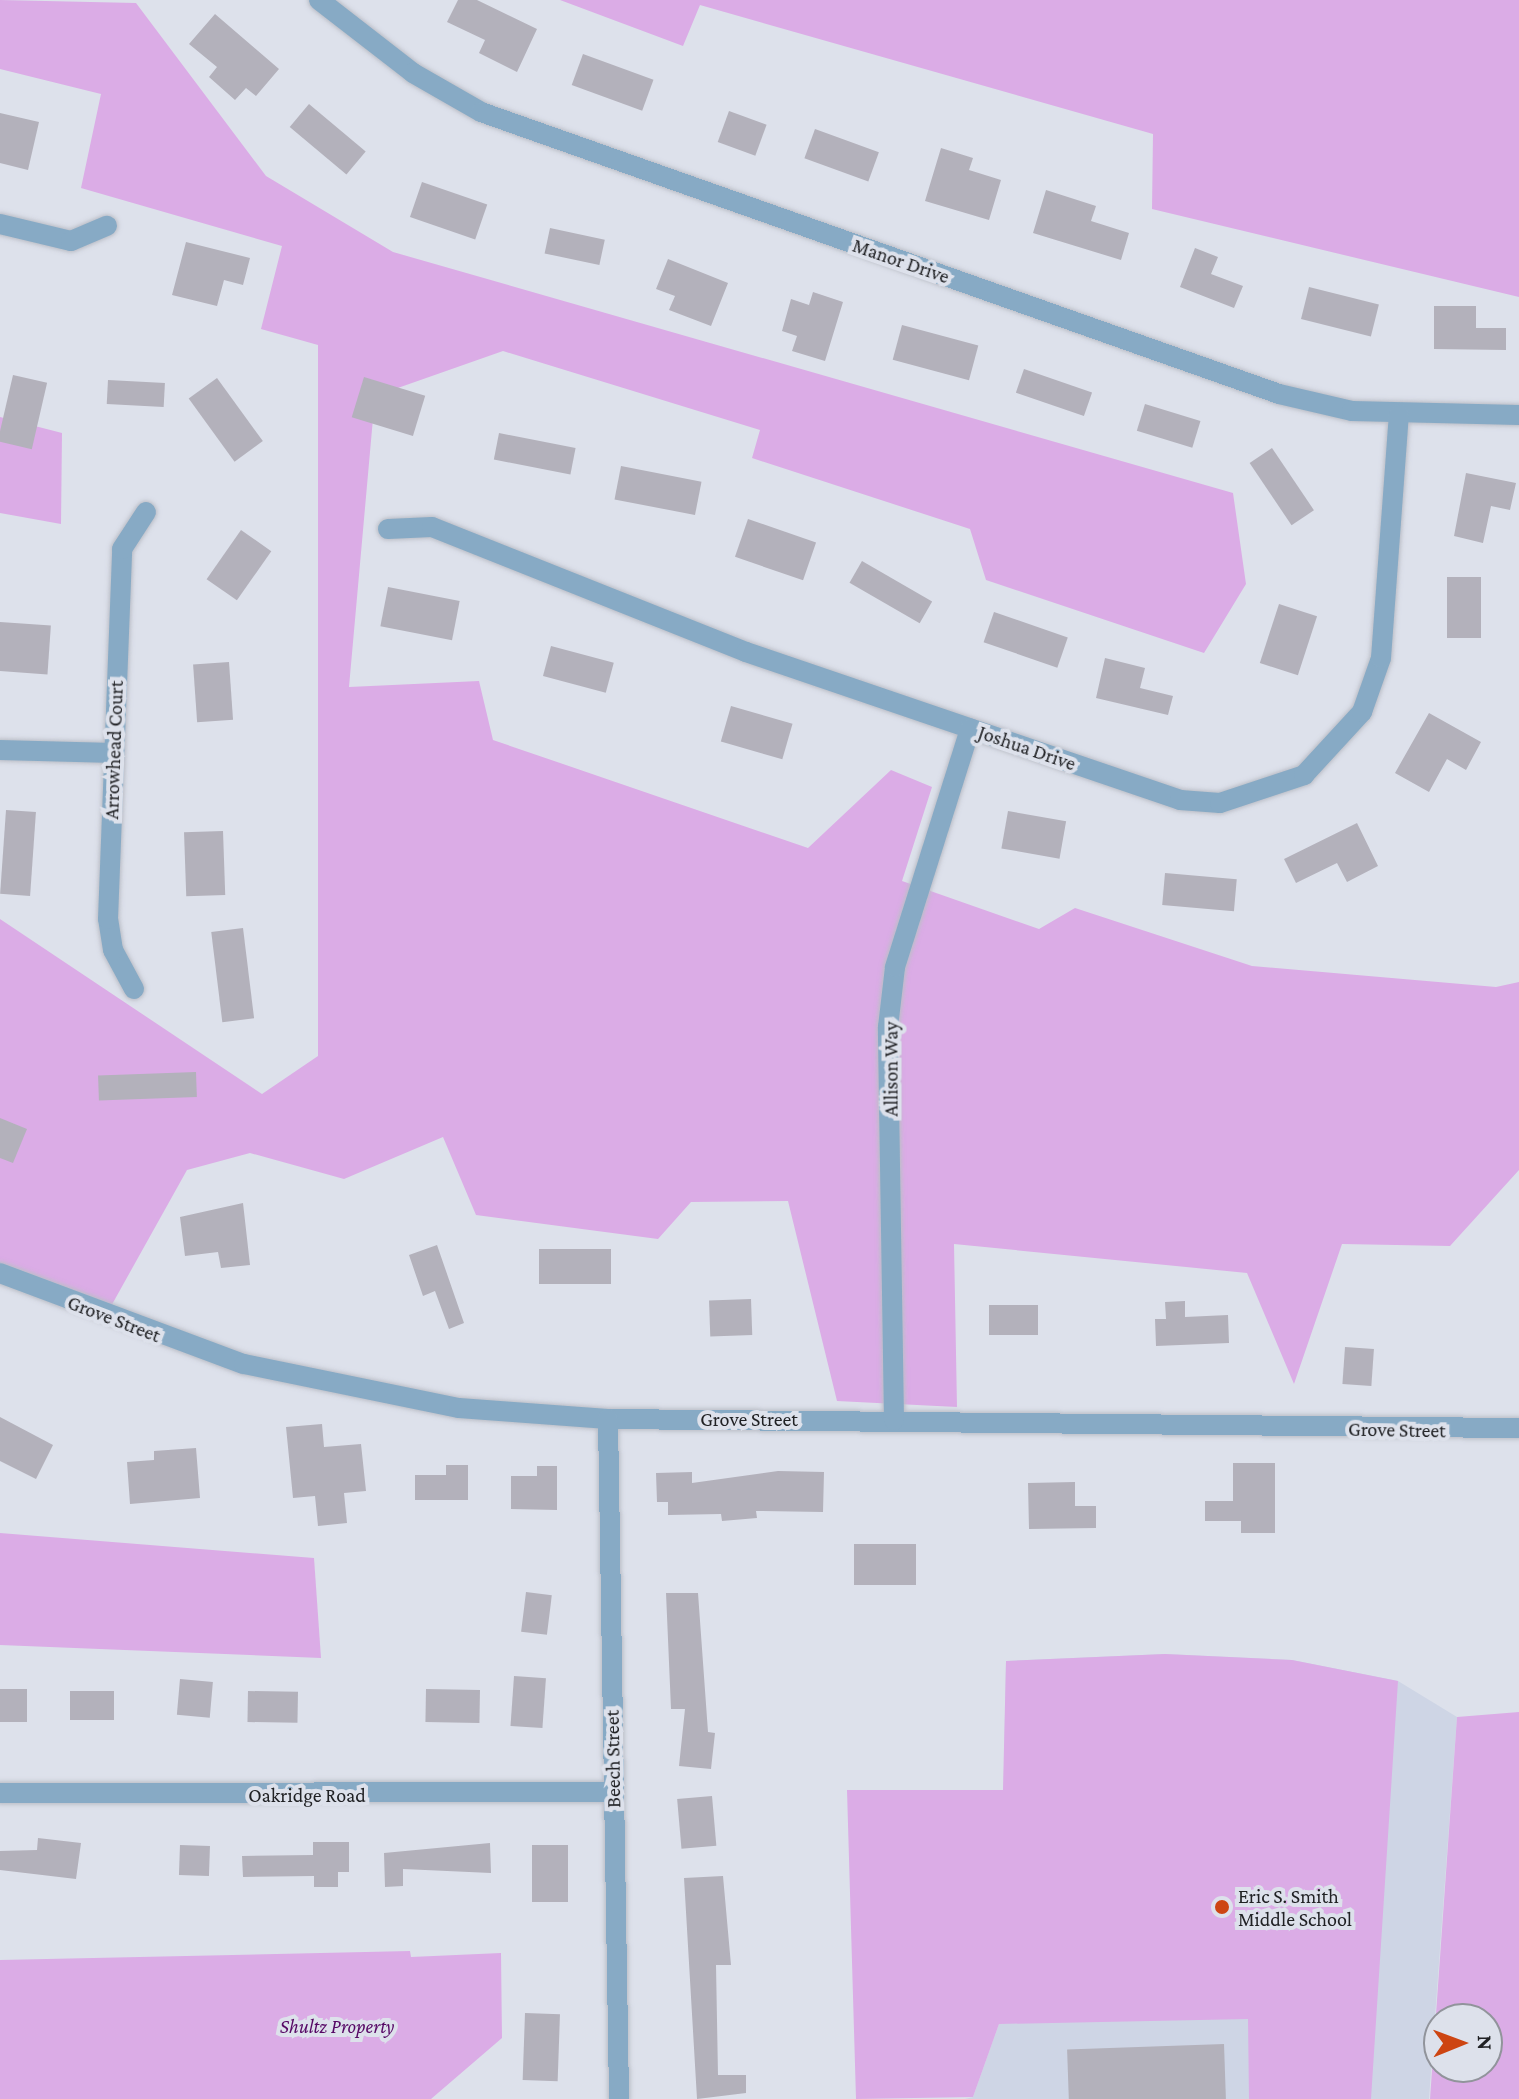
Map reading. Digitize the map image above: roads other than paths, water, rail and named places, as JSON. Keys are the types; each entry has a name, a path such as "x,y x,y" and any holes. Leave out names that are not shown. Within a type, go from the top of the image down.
{"street":[{"name":"Manor Drive","path":"319,0 413,73 481,112 1279,394 1399,415 1519,415"},
{"path":"0,224 71,241 107,226"},
{"name":"Joshua Drive","path":"388,529 432,527 746,652 1180,800 1249,799 1304,775 1346,737 1374,685 1399,415"},
{"name":"Arrowhead Court","path":"134,989 109,928 122,549 146,512"},
{"name":"Allison Way","path":"894,1420 888,1027 895,967 970,729"},
{"path":"0,750 114,753"},
{"name":"Grove Street","path":"0,1273 174,1341 315,1382 459,1408 608,1419 1519,1428"},
{"name":"Beech Street","path":"608,1419 619,2099"},
{"name":"Oakridge Road","path":"0,1793 614,1792"}],"place":[{"name":"Eric S. Smith Middle School","path":"1222,1907"}],"park label":[{"name":"Shultz Property","path":"337,2026"}]}
